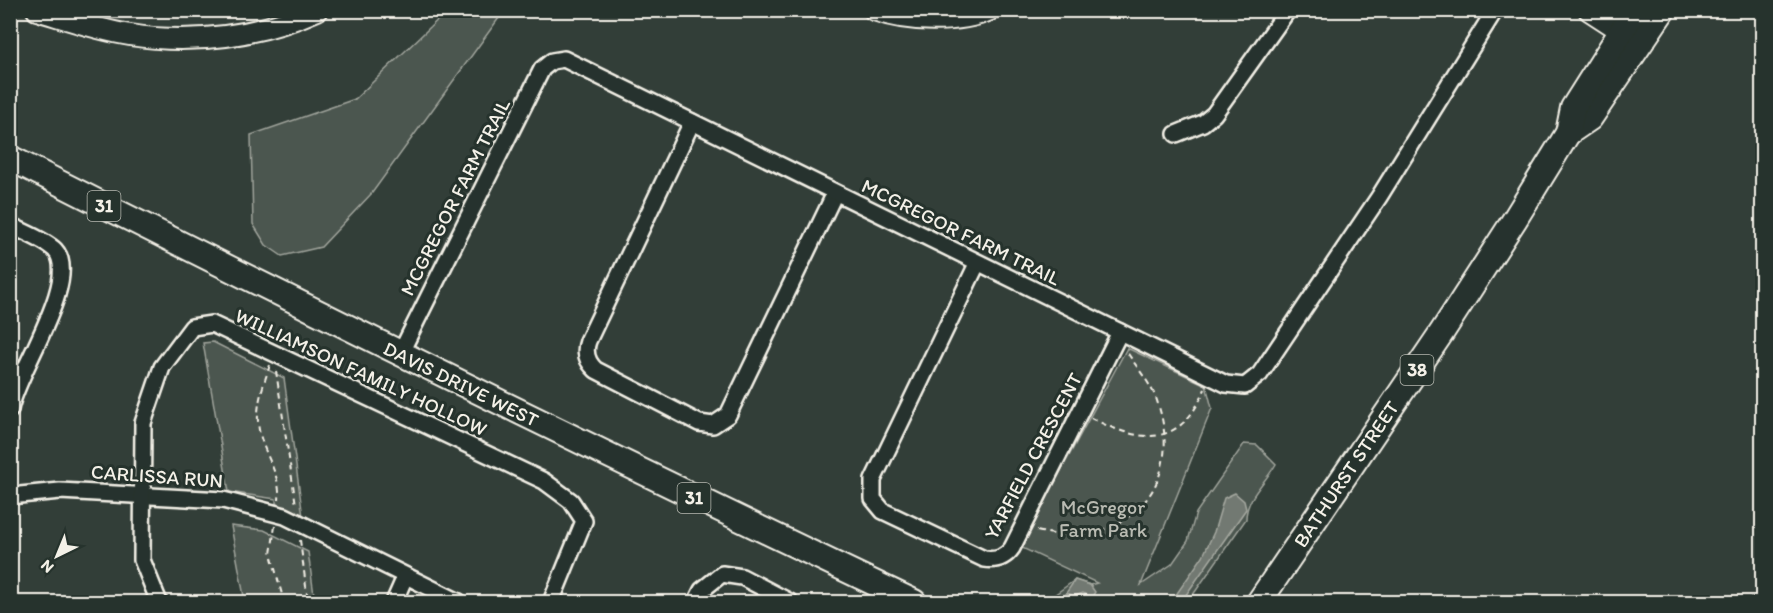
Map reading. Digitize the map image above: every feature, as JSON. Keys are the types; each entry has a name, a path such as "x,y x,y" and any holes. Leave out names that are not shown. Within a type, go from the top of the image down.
{"main road":[{"name":"BATHURST STREET","path":"1631,38 1635,10"},
{"name":"BATHURST STREET","path":"1259,603 1443,332 1568,133 1573,108 1631,38 1663,10"},
{"name":"DAVIS DRIVE WEST","path":"10,158 195,253 400,354 914,603"}],"street":[{"path":"37,10 84,17 129,35 189,40 239,35 292,22 318,10"},
{"path":"874,10 935,20 960,18 990,10"},
{"path":"1176,134 1203,123 1214,114 1288,10"},
{"name":"MCGREGOR FARM TRAIL","path":"400,354 547,65 558,59 570,60 1119,335 1229,385 1242,386 1254,381 1379,197 1495,10"},
{"path":"1589,10 1631,38"},
{"path":"692,122 586,348 587,358 596,370 703,424 717,424 728,415 835,193"},
{"path":"10,225 55,250 62,265 58,293 10,410"},
{"name":"YARFIELD CRESCENT","path":"977,264 873,480 872,495 883,511 987,559 998,559 1007,554 1023,527 1119,335"},
{"name":"WILLIAMSON FAMILY HOLLOW","path":"159,603 142,560 143,423 162,367 192,327 212,324 544,481 572,501 584,521 551,603"},
{"name":"CARLISSA RUN","path":"10,495 60,491 223,500 277,514 298,523 459,603"},
{"path":"696,603 702,590 722,574 742,577 790,603"},
{"path":"394,603 405,577"}],"path":[{"path":"1023,527 1071,537 1102,532 1129,517 1155,485 1163,466 1165,435 1158,402 1119,335"},
{"path":"274,353 257,402 260,436 280,487 271,554 284,603"},
{"path":"274,353 308,603"},
{"path":"1080,413 1129,435 1147,438 1165,435 1181,426 1194,413 1206,385 1212,388"}],"green space":[{"path":"447,11 504,11 372,193 321,247 282,256 266,245 253,224 251,135 355,99"},
{"path":"213,342 284,378 303,517 276,504 276,499 229,492 203,343"},
{"name":"McGregor Farm Park","path":"1127,348 1206,385 1212,408 1141,585 1172,564 1188,541 1196,513 1244,444 1257,445 1276,464 1249,504 1246,519 1188,602 1100,602 1083,593 1069,601 1054,595 1075,580 1090,585 1097,583 1020,547"},
{"path":"231,526 264,530 308,552 315,602 245,602"}],"shaded area":[{"path":"1235,493 1244,501 1246,509 1181,602 1171,602 1203,556 1214,532 1224,498"},
{"path":"1075,580 1090,585 1095,592 1092,597 1083,593 1075,596 1066,593"}],"waterway":[{"path":"1746,602 1762,594"}]}
